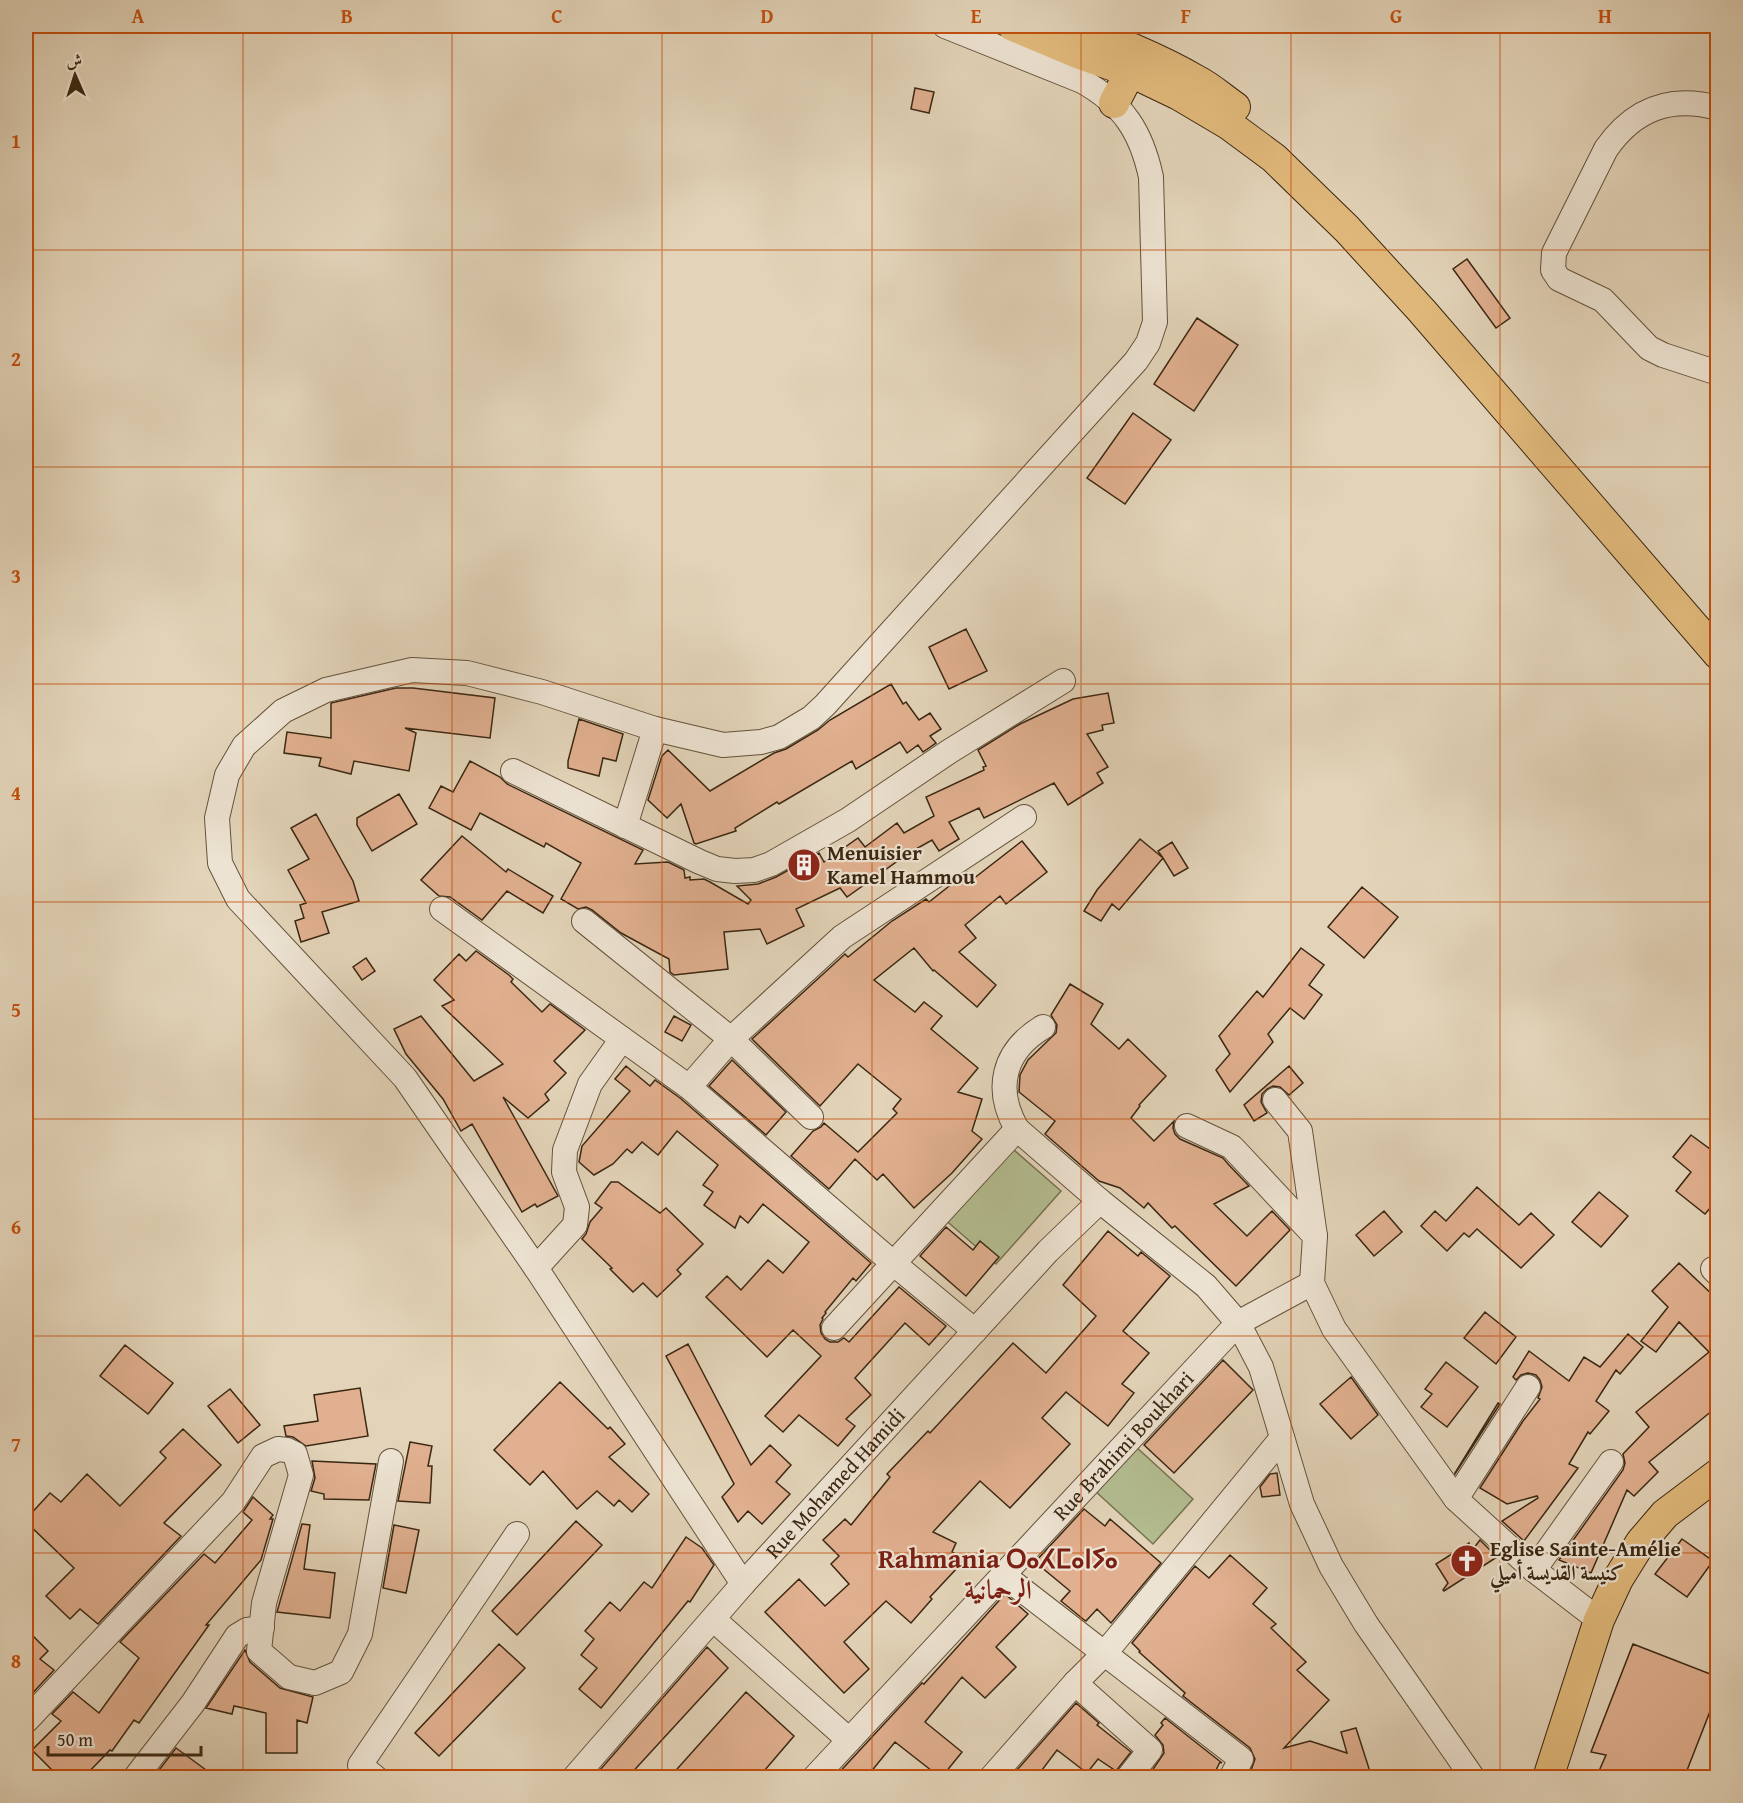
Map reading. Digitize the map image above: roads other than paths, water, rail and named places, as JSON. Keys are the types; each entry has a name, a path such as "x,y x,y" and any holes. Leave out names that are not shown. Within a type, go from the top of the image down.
{"main road":[{"path":"1013,26 1075,52 1136,62 1198,81 1277,138 1310,166 1375,231 1441,303 1718,623"},
{"path":"1076,26 1136,62 1251,140 1274,158 1347,229 1422,311 1718,654"},
{"path":"1114,103 1136,62"},
{"path":"1548,1778 1599,1620 1618,1579 1641,1542 1665,1514 1718,1474"}],"street":[{"path":"743,1584 536,1268 405,1078 238,899 220,863 217,818 227,775 244,746 282,711 326,690 392,674 412,670 467,673 542,692 656,729 723,745 742,745 779,736 811,718 849,679 1143,353 1152,333 1156,311 1150,177 1139,137 1128,119 1114,103 1082,81 945,26"},
{"path":"1718,108 1692,103 1664,105 1639,116 1617,134 1606,149 1564,232 1554,253 1552,264 1559,279 1603,300 1643,343 1656,352 1718,372"},
{"path":"513,771 717,869 754,870 771,864 848,820 950,751 1063,681"},
{"path":"625,826 656,729"},
{"path":"689,1087 730,1039 842,937 1024,817"},
{"path":"442,909 689,1087 975,1331"},
{"path":"584,921 730,1039 811,1117"},
{"path":"1043,1027 1022,1043 1008,1065 1004,1092 1008,1111 1017,1129 1100,1201 1206,1286 1238,1323 1261,1367 1302,1504 1331,1566 1366,1624 1473,1778"},
{"path":"536,1268 571,1230 577,1219 577,1207 564,1172 565,1150 590,1084 622,1039"},
{"path":"1275,1100 1300,1131 1315,1236 1312,1283 1334,1329 1456,1499 1534,1570 1599,1620"},
{"path":"1186,1126 1232,1147 1315,1236"},
{"path":"834,1328 1017,1129"},
{"name":"Rue Mohamed Hamidi","path":"573,1776 743,1584 1048,1251 1100,1201"},
{"name":"Rue Brahimi Boukhari","path":"814,1778 1238,1323 1312,1283"},
{"path":"1456,1499 1528,1387"},
{"path":"991,1778 1075,1683 1105,1653 1282,1438"},
{"path":"26,1720 233,1502 263,1456 278,1449 295,1454 301,1475 264,1603 259,1651 289,1677 315,1683 340,1672 360,1634 391,1461"},
{"path":"1534,1570 1611,1462"},
{"path":"376,1778 360,1765 517,1534"},
{"path":"1003,1575 1241,1759 1231,1778"},
{"path":"713,1619 849,1740"},
{"path":"135,1778 193,1704 237,1636 247,1630 262,1628"},
{"path":"1075,1683 1150,1750 1128,1778"}],"place":[{"name":"Menuisier Kamel Hammou","path":"804,865"},
{"name":"Eglise Sainte-Amélie كنيسة القديسة أميلي","path":"1467,1561"}],"district":[{"name":"Rahmania ⵔⴰⵃⵎⴰⵏⵢⴰ الرحمانية","path":"998,1574"}]}
